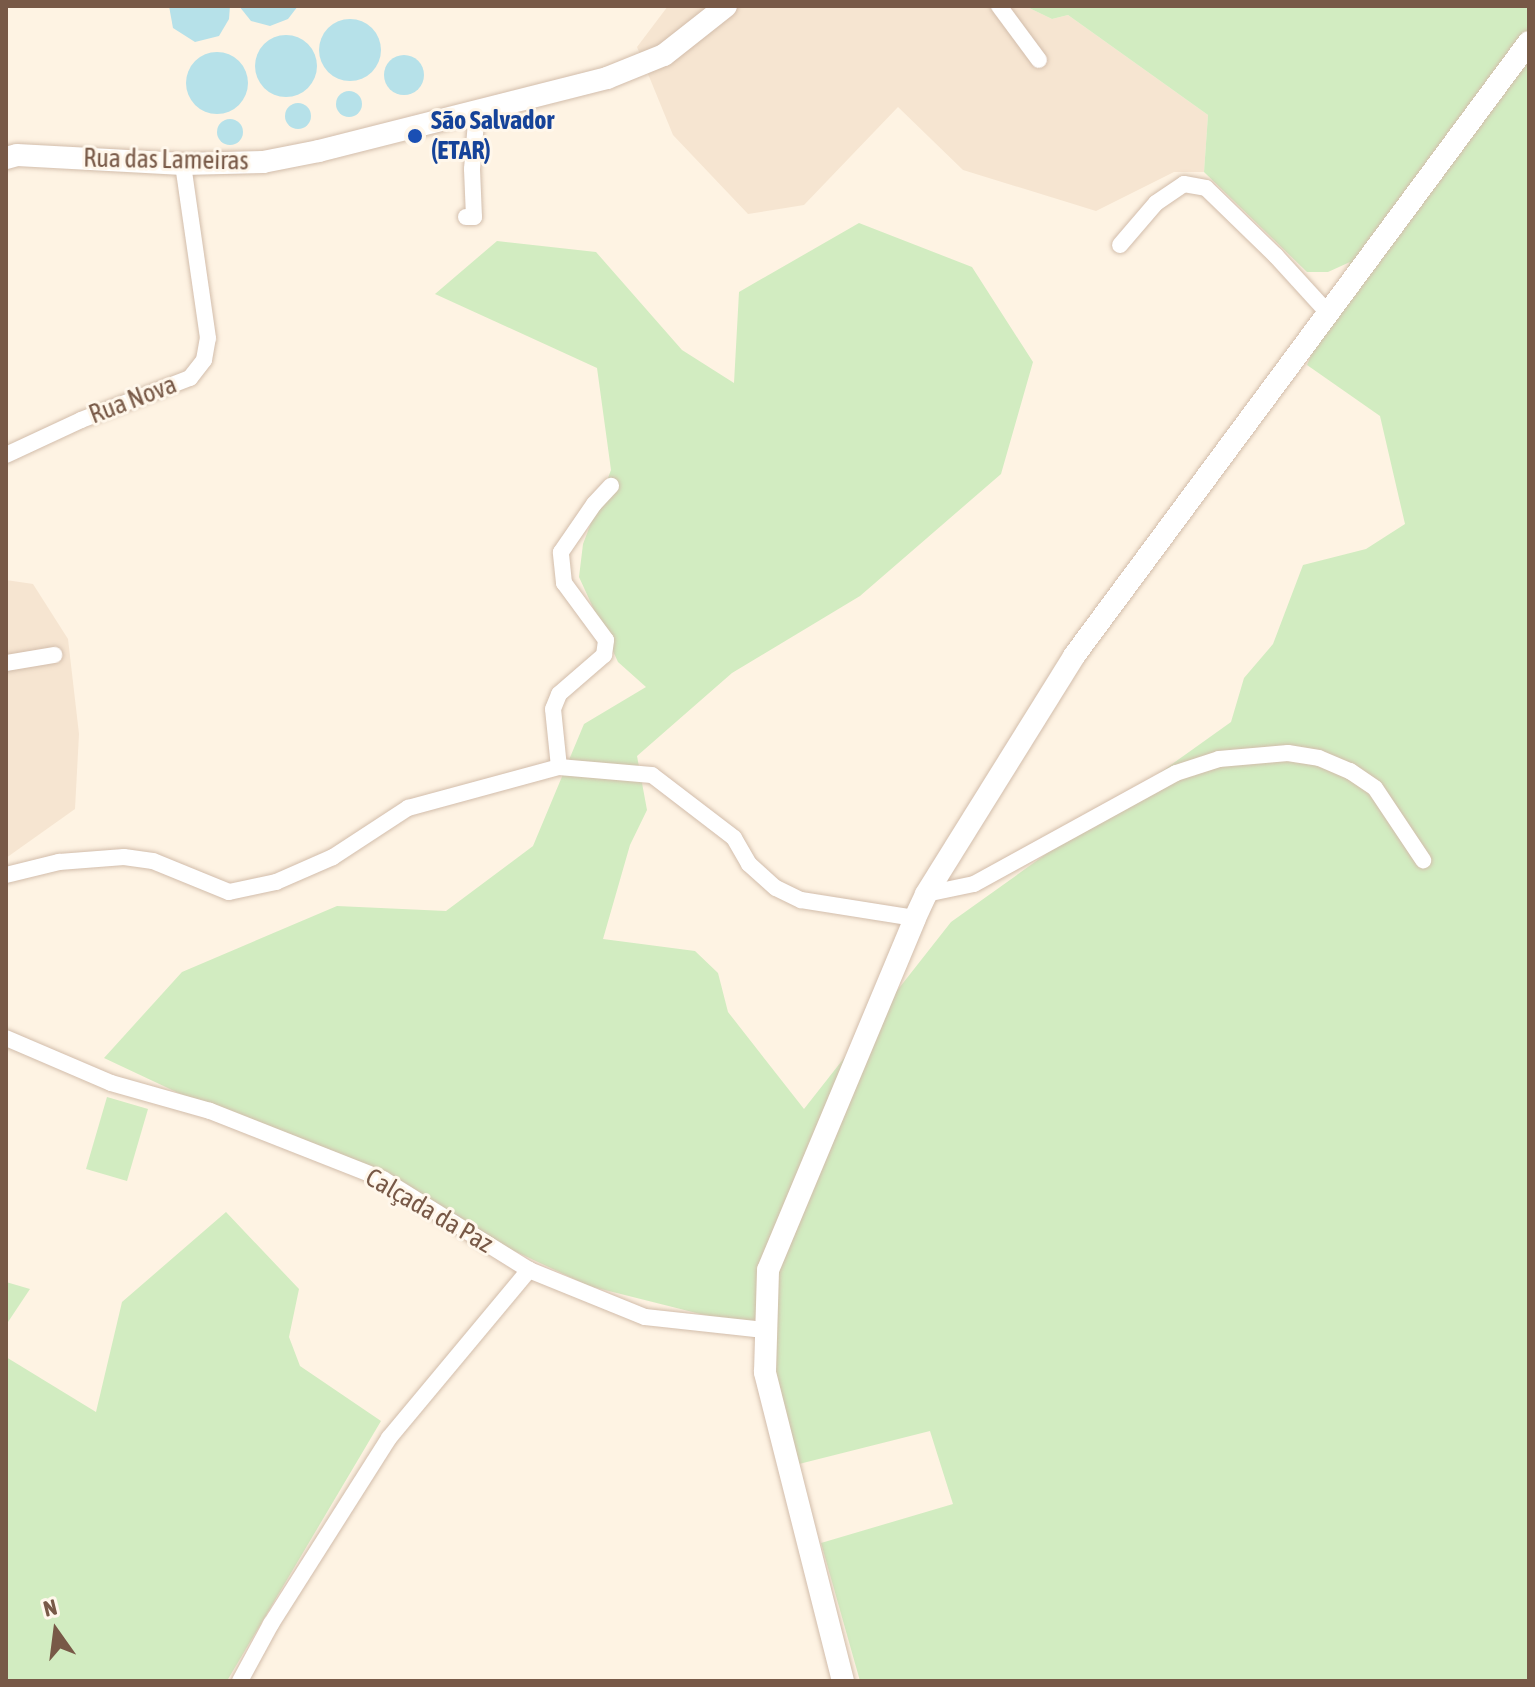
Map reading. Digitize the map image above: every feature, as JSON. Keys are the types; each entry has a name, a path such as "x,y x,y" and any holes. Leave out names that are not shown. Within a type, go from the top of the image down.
{"street":[{"name":"Rua das Lameiras","path":"6,158 17,155 183,164 263,162 607,78 664,55 726,6"},
{"path":"999,6 1039,60"},
{"path":"843,1681 765,1372 768,1270 915,918 926,894 1074,656 1529,42"},
{"path":"466,217 474,217 472,169 477,111"},
{"name":"Rua Nova","path":"6,455 81,420 190,378 204,360 208,338 183,164"},
{"path":"1120,245 1156,203 1184,184 1206,188 1276,256 1329,314"},
{"path":"559,767 553,709 559,694 604,655 606,640 564,583 561,552 594,504 611,486"},
{"path":"6,663 54,655"},
{"path":"926,894 974,884 1176,773 1219,759 1288,753 1319,758 1350,771 1375,788 1423,860"},
{"path":"6,875 59,862 124,857 153,861 229,892 276,882 333,857 408,808 559,767 652,775 734,838 749,864 776,888 801,900 915,918"},
{"name":"Calçada da Paz","path":"6,1038 111,1083 210,1111 383,1179 529,1270 645,1317 764,1330"},
{"path":"240,1681 271,1624 389,1438 529,1270"}],"shaded area":[{"path":"668,6 1025,6 1052,19 1068,15 1208,115 1204,172 1174,172 1096,211 963,170 898,107 804,205 748,214 673,135 637,47"},
{"path":"6,580 33,584 68,639 79,734 75,809 6,858"}],"green space":[{"path":"1025,6 1529,6 1529,1681 860,1681 821,1543 953,1504 930,1431 795,1465 764,1330 589,1286 104,1058 182,972 337,906 446,911 533,846 584,724 646,687 618,662 579,577 583,544 611,470 597,368 435,294 497,241 596,252 682,350 734,383 739,292 859,223 972,267 1033,362 1001,474 860,596 732,673 637,756 647,810 630,845 603,939 695,951 718,973 728,1012 804,1109 951,922 1231,722 1244,678 1273,644 1303,565 1366,549 1405,524 1380,416 1307,365 1350,262 1328,272 1307,272 1204,172 1208,115 1068,15 1052,19"},
{"path":"107,1097 148,1109 127,1181 86,1169"},
{"path":"226,1212 299,1289 289,1337 300,1366 381,1421 227,1681 6,1681 6,1357 96,1412 122,1302"},
{"path":"6,1282 30,1289 6,1325"}],"water":[{"path":"169,6 230,6 229,19 219,36 195,42 173,28"},
{"path":"239,6 298,6 288,19 270,26 251,21"},
{"path":"350,19 372,28 381,50 372,72 350,81 328,72 319,50 328,28"},
{"path":"286,35 308,44 317,66 308,88 286,97 264,88 255,66 264,44"},
{"path":"217,52 239,61 248,83 239,105 217,114 195,105 186,83 195,61"},
{"path":"404,55 418,61 424,75 418,89 404,95 390,89 384,75 390,61"},
{"path":"349,91 358,95 362,104 358,113 349,117 340,113 336,104 340,95"},
{"path":"298,103 307,107 311,116 307,125 298,129 289,125 285,116 289,107"},
{"path":"230,119 239,123 243,132 239,141 230,145 221,141 217,132 221,123"}],"place":[{"name":"São Salvador (ETAR)","path":"415,136"}]}
